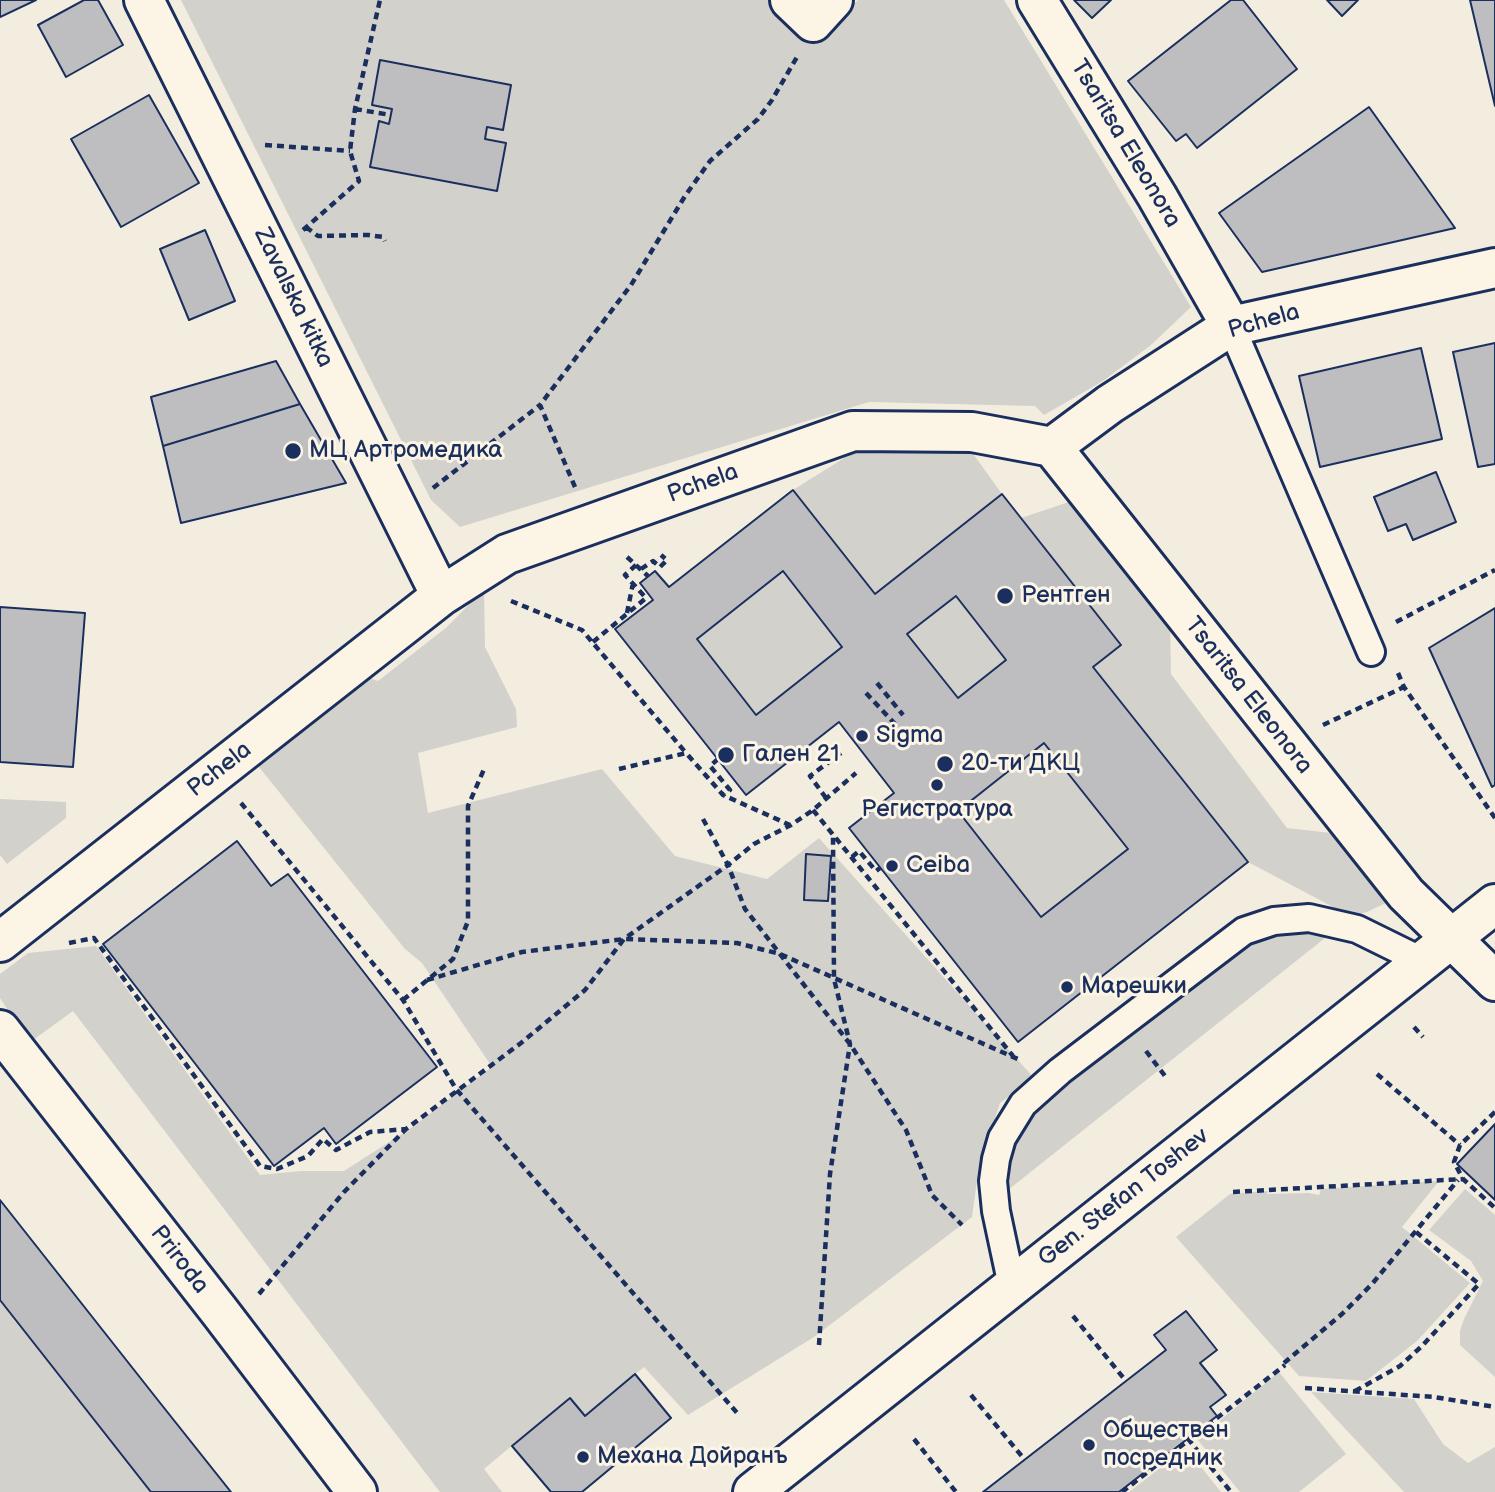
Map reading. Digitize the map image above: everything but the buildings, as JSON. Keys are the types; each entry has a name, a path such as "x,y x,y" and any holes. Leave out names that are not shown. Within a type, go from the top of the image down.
{"street":[{"name":"Zavalska kitka","path":"144,0 441,596"},
{"name":"Tsaritsa Eleonora","path":"1037,0 1167,214 1231,326"},
{"name":"Pchela","path":"10,935 441,596 507,554 853,431 972,432 1052,447 1110,404 1231,326 1495,268"},
{"name":"Tsaritsa Eleonora","path":"1052,447 1406,894 1495,981"},
{"name":"Gen. Stefan Toshev","path":"753,1492 1495,904"},
{"name":"Priroda","path":"0,1030 356,1492"}],"lane":[{"path":"1231,326 1371,652"},
{"path":"1012,1286 996,1212 993,1181 996,1159 1002,1138 1023,1104 1060,1072 1244,931 1274,921 1309,918 1357,929 1422,961"}],"path":[{"path":"334,201 359,181 350,151 355,109 380,0"},
{"path":"400,514 540,405 631,285 710,160 758,119 772,100 798,55 815,8"},
{"path":"355,109 390,115"},
{"path":"265,145 350,151"},
{"path":"306,228 318,236 368,235 383,237 385,241"},
{"path":"540,405 591,524"},
{"path":"641,569 653,561 660,567 667,560 661,555"},
{"path":"593,642 646,598 625,575 636,565"},
{"path":"1389,626 1495,570"},
{"path":"627,613 633,583"},
{"path":"510,600 582,630 723,795 791,825"},
{"path":"1395,667 1404,687 1495,818"},
{"path":"877,683 903,715"},
{"path":"1300,763 1318,727 1404,687"},
{"path":"866,693 895,724"},
{"path":"619,769 686,752"},
{"path":"826,798 810,776 841,753"},
{"path":"718,759 710,766 730,790 723,795"},
{"path":"403,1000 453,959 468,921 468,806 485,767"},
{"path":"216,773 403,1000 456,1089 738,1414"},
{"path":"231,1327 344,1192 406,1129 521,1043 585,990 624,939 754,844 813,810 856,773"},
{"path":"427,980 522,951 624,939 737,943 780,954 1016,1059 813,810"},
{"path":"704,819 728,865 746,909 850,1044 906,1130 932,1195 970,1233"},
{"path":"819,1345 830,1174 850,1044 835,979 833,835"},
{"path":"852,857 859,851 876,871 880,868"},
{"path":"10,935 38,949 94,938 260,1166 277,1169 308,1156 323,1139 337,1150 370,1132 406,1129"},
{"path":"1414,1027 1423,1037"},
{"path":"1377,1074 1460,1145"},
{"path":"1495,1112 1460,1145 1454,1162 1461,1180 1495,1208"},
{"path":"1233,1192 1461,1180"},
{"path":"1122,1492 1285,1364 1342,1314 1372,1284 1461,1180"},
{"path":"1354,1391 1400,1366 1479,1284 1416,1232"},
{"path":"1073,1317 1126,1381"},
{"path":"1305,1388 1434,1397 1495,1407"},
{"path":"971,1395 1024,1460"},
{"path":"1190,1438 1231,1492"},
{"path":"914,1440 956,1492"}],"shaded area":[{"path":"181,0 774,0 817,39 858,0 1004,0 1191,307 1151,345 1103,381 1044,415 1035,406 869,402 460,527 431,500"},
{"path":"865,445 969,448 1002,494 875,594 793,490"},
{"path":"1075,500 1170,619 1171,674 1287,828 1340,834 1394,899 1367,912 1350,916 1248,862 1093,667 1021,518"},
{"path":"783,571 842,647 756,715 697,639"},
{"path":"484,589 485,647 516,709 517,727 418,753 428,813 602,769 675,856 767,879 819,838 1034,1078 1000,1103 979,1166 972,1217 814,1337 688,1415 644,1367 585,1416 569,1398 484,1469 502,1492 440,1492 73,1011 29,1043 0,998 0,974 28,953 96,946 260,1175 344,1171 411,1128 492,1067 422,963 405,949 251,757 363,676 378,681 447,627"},
{"path":"956,596 1006,660 958,698 907,634"},
{"path":"1044,743 1128,849 1041,917 958,811"},
{"path":"0,799 66,802 66,818 7,864 0,855"},
{"path":"1298,930 1325,938 1008,1190 1007,1164 1024,1119 1254,942"},
{"path":"1439,1181 1402,1227 1470,1283 1417,1341 1366,1381 1299,1376 1176,1237 1230,1194 1268,1191 1267,1194 1319,1195 1321,1189"},
{"path":"1465,1189 1495,1215 1495,1377 1460,1345 1460,1331 1464,1319 1483,1281 1471,1261 1429,1230"},
{"path":"0,1300 151,1492 0,1492"},
{"path":"1279,1372 1346,1454 1299,1492 1240,1492 1197,1439"},
{"path":"1311,1392 1414,1399 1443,1444 1468,1463 1495,1447 1495,1492 1404,1492"},
{"path":"1186,1448 1221,1492 1129,1492"}],"place":[{"name":"МЦ Артромедика","path":"293,451"},
{"name":"Рентген","path":"1005,596"},
{"name":"Sigma","path":"862,736"},
{"name":"Гален 21","path":"726,755"},
{"name":"20-ти ДКЦ","path":"945,764"},
{"name":"Регистратура","path":"937,785"},
{"name":"Ceiba","path":"892,866"},
{"name":"Марешки","path":"1067,987"},
{"name":"Обществен посредник","path":"1089,1445"},
{"name":"Механа Дойранъ","path":"583,1457"}]}
